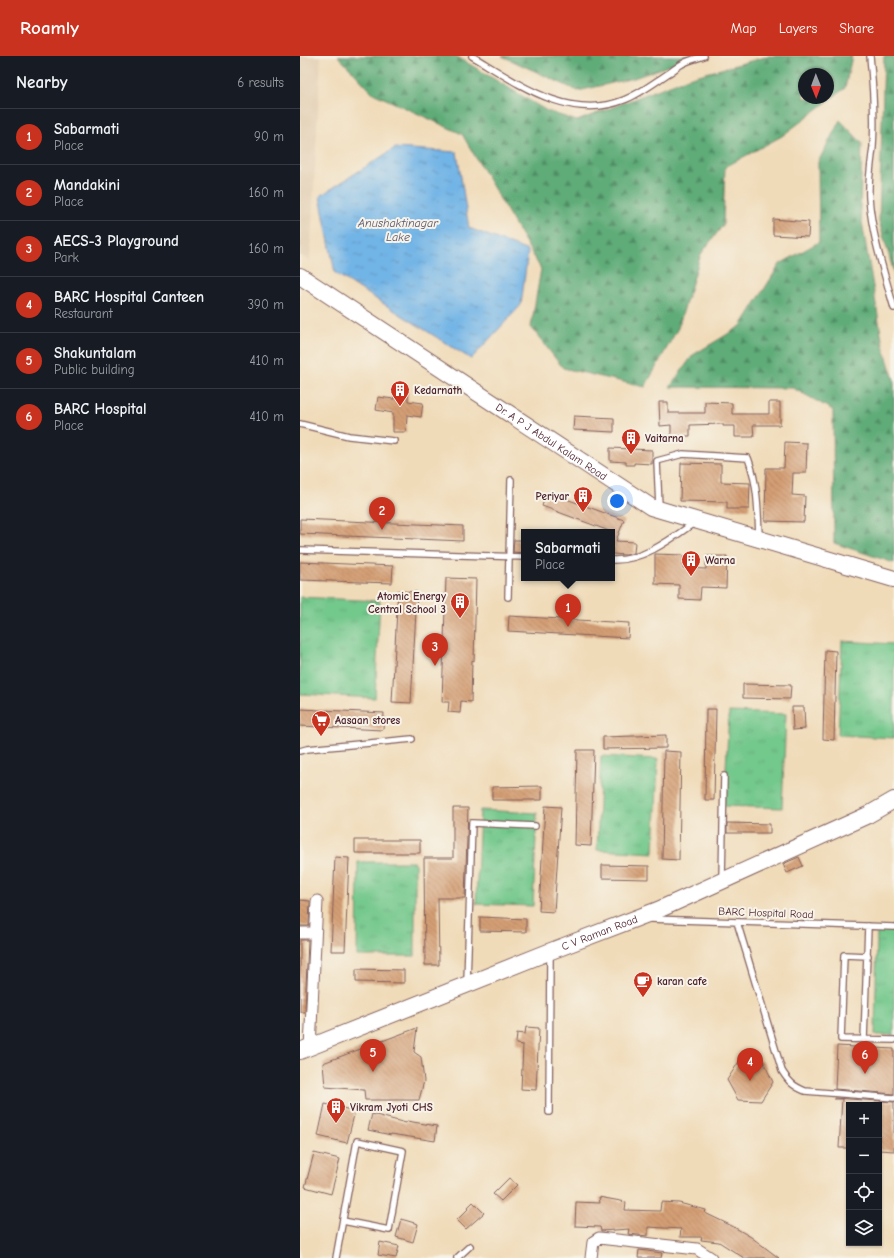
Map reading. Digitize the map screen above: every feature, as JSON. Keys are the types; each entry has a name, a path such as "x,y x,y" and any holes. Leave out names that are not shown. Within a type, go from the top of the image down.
{"street":[{"name":"Dr. A P J Abdul Kalam Road","path":"300,276 651,507 894,579"},
{"name":"C V Raman Road","path":"305,1049 550,951 638,918 868,815 894,800"},
{"path":"305,1049 316,933 317,901"},
{"path":"300,933 316,933"},
{"path":"591,1258 593,1242 599,1238 698,1249 711,1258"}],"lane":[{"path":"472,56 534,92 559,102 584,106 600,106 624,100 684,63 704,56"},
{"path":"870,56 874,95 873,146 869,177 869,198 876,245 894,308"},
{"path":"300,424 349,436 394,441"},
{"path":"659,509 657,461 684,454 748,458 753,472 757,498 758,538"},
{"path":"508,597 511,480"},
{"path":"615,560 641,556 667,543 698,520"},
{"path":"300,550 521,557"},
{"path":"300,752 307,749 412,739"},
{"path":"722,881 724,776"},
{"path":"467,984 472,823 535,826"},
{"name":"BARC Hospital Road","path":"638,918 894,927"},
{"path":"737,922 782,1071 790,1083 805,1091 894,1098"},
{"path":"864,1040 868,926"},
{"path":"549,1112 550,951"},
{"path":"868,956 844,955 841,1039 894,1040"},
{"path":"336,1258 357,1141 403,1151 389,1230 343,1221"},
{"path":"458,1258 470,1246"}],"shaded area":[{"path":"300,56 321,56 310,261 300,255"}],"green space":[{"path":"338,56 456,56 547,111 577,121 688,78 769,56 852,56 845,88 834,96 834,68 798,68 798,104 824,104 782,136 725,167 723,225 701,254 678,328 645,387 563,368 531,327 541,269 462,134 373,93"},
{"path":"502,56 696,56 634,78 578,91"},
{"path":"884,56 894,56 894,273 879,221"},
{"path":"840,120 862,143 860,210 883,345 894,380 894,563 834,543 833,410 793,388 670,387 693,355 741,326 780,264 819,242 818,162"},
{"path":"300,597 380,601 375,698 300,694"},
{"path":"842,641 894,644 894,738 838,735"},
{"path":"729,712 786,714 782,808 724,806"},
{"path":"601,756 658,759 654,853 597,850"},
{"path":"480,810 537,813 533,906 476,904"},
{"path":"358,862 415,862 415,956 357,956"},
{"path":"877,930 894,931 894,1035 875,1035"}],"water":[{"name":"Anushaktinagar Lake","path":"395,148 457,152 469,228 528,251 521,305 471,359 335,273 320,196"}],"building":[{"path":"773,219 809,222 808,237 773,235"},
{"name":"Kedarnath","path":"394,385 408,386 408,401 423,403 421,417 407,415 406,432 393,432 393,413 376,410 378,397 394,399"},
{"path":"659,402 668,402 668,413 705,413 705,402 732,403 732,414 769,414 769,402 780,402 780,425 753,425 754,437 735,437 735,426 723,426 723,424 690,425 690,436 671,436 671,425 660,426"},
{"path":"574,416 614,418 614,432 573,430"},
{"path":"785,442 807,443 806,473 793,473 792,495 805,496 804,522 765,521 766,468 784,468"},
{"name":"Vaitarna","path":"610,448 652,450 652,464 634,463 634,465 626,465 626,462 610,461"},
{"path":"681,463 721,464 721,482 750,483 749,509 727,509 727,502 680,501"},
{"name":"Periyar","path":"547,492 624,520 616,541 635,542 634,553 626,555 615,554 615,529 604,529 542,506"},
{"path":"300,519 463,526 463,541 300,534"},
{"path":"514,540 521,540 521,553 513,552"},
{"name":"Warna","path":"655,554 683,555 683,568 706,569 706,556 727,556 726,588 701,587 700,600 679,599 679,585 655,584"},
{"path":"300,562 393,566 392,583 300,580"},
{"name":"Atomic Energy Central School 3","path":"446,578 476,579 474,661 472,660 471,702 461,701 460,713 448,712 449,702 442,702"},
{"path":"398,591 417,592 411,703 392,702"},
{"path":"509,616 629,623 628,638 508,631"},
{"path":"825,650 836,651 834,740 823,739"},
{"path":"743,684 791,685 790,699 743,698"},
{"path":"792,707 804,707 805,729 793,730"},
{"path":"300,709 384,713 383,730 300,726"},
{"path":"706,709 716,709 714,800 705,800"},
{"path":"666,735 666,748 603,749 603,737"},
{"path":"577,750 594,750 591,846 575,845"},
{"path":"664,751 681,752 679,860 662,859"},
{"path":"542,786 542,800 492,800 492,787"},
{"path":"545,806 561,807 554,912 539,911"},
{"path":"453,808 468,808 465,898 438,898 439,965 425,965 424,858 453,858"},
{"path":"727,823 770,824 770,833 727,833"},
{"path":"355,840 420,840 420,853 355,853"},
{"path":"335,857 349,858 345,951 331,951"},
{"path":"799,857 803,866 787,873 783,864"},
{"path":"602,865 649,866 649,879 602,878"},
{"path":"300,900 310,901 309,926 300,926"},
{"path":"480,917 526,919 526,932 480,931"},
{"path":"300,940 308,940 305,1012 300,1012"},
{"path":"356,969 404,970 404,983 356,982"},
{"path":"526,1027 539,1028 536,1090 521,1089 523,1045 516,1044 517,1033 525,1034"},
{"path":"417,1028 414,1052 421,1057 424,1081 419,1100 365,1100 364,1090 325,1087 323,1063"},
{"path":"837,1046 894,1049 894,1094 835,1089"},
{"path":"740,1060 763,1061 773,1082 761,1101 738,1100 727,1080"},
{"path":"834,1098 894,1102 894,1151 882,1150 882,1102 846,1102 846,1148 839,1148 842,1099"},
{"name":"Vikram Jyoti CHS","path":"325,1104 355,1111 347,1143 318,1136"},
{"path":"372,1114 406,1123 407,1121 437,1126 435,1141 391,1135 368,1130"},
{"path":"314,1153 340,1159 331,1194 305,1187"},
{"path":"509,1178 517,1185 501,1201 493,1194"},
{"path":"599,1197 626,1202 625,1210 660,1211 661,1202 679,1203 706,1210 705,1213 751,1237 779,1258 744,1258 719,1242 701,1240 702,1237 680,1237 681,1229 648,1227 648,1236 628,1234 629,1229 601,1231 600,1227 575,1226 576,1202 600,1203"},
{"path":"473,1202 484,1213 466,1229 457,1220"},
{"path":"401,1219 418,1224 413,1242 396,1237"},
{"path":"380,1242 399,1246 396,1258 378,1255"},
{"path":"639,1250 662,1253 661,1258 638,1258"}],"place":[{"name":"Kedarnath","path":"400,407"},
{"name":"Vaitarna","path":"631,455"},
{"name":"Periyar","path":"583,513"},
{"name":"Mandakini","path":"382,530"},
{"name":"Warna","path":"691,577"},
{"name":"Atomic Energy Central School 3","path":"460,619"},
{"name":"Sabarmati","path":"568,627"},
{"name":"AECS-3 Playground","path":"435,666"},
{"name":"Aasaan stores","path":"321,737"},
{"name":"karan cafe","path":"643,998"},
{"name":"Shakuntalam","path":"373,1072"},
{"name":"BARC Hospital","path":"865,1074"},
{"name":"BARC Hospital Canteen","path":"750,1081"},
{"name":"Vikram Jyoti CHS","path":"336,1124"}]}
